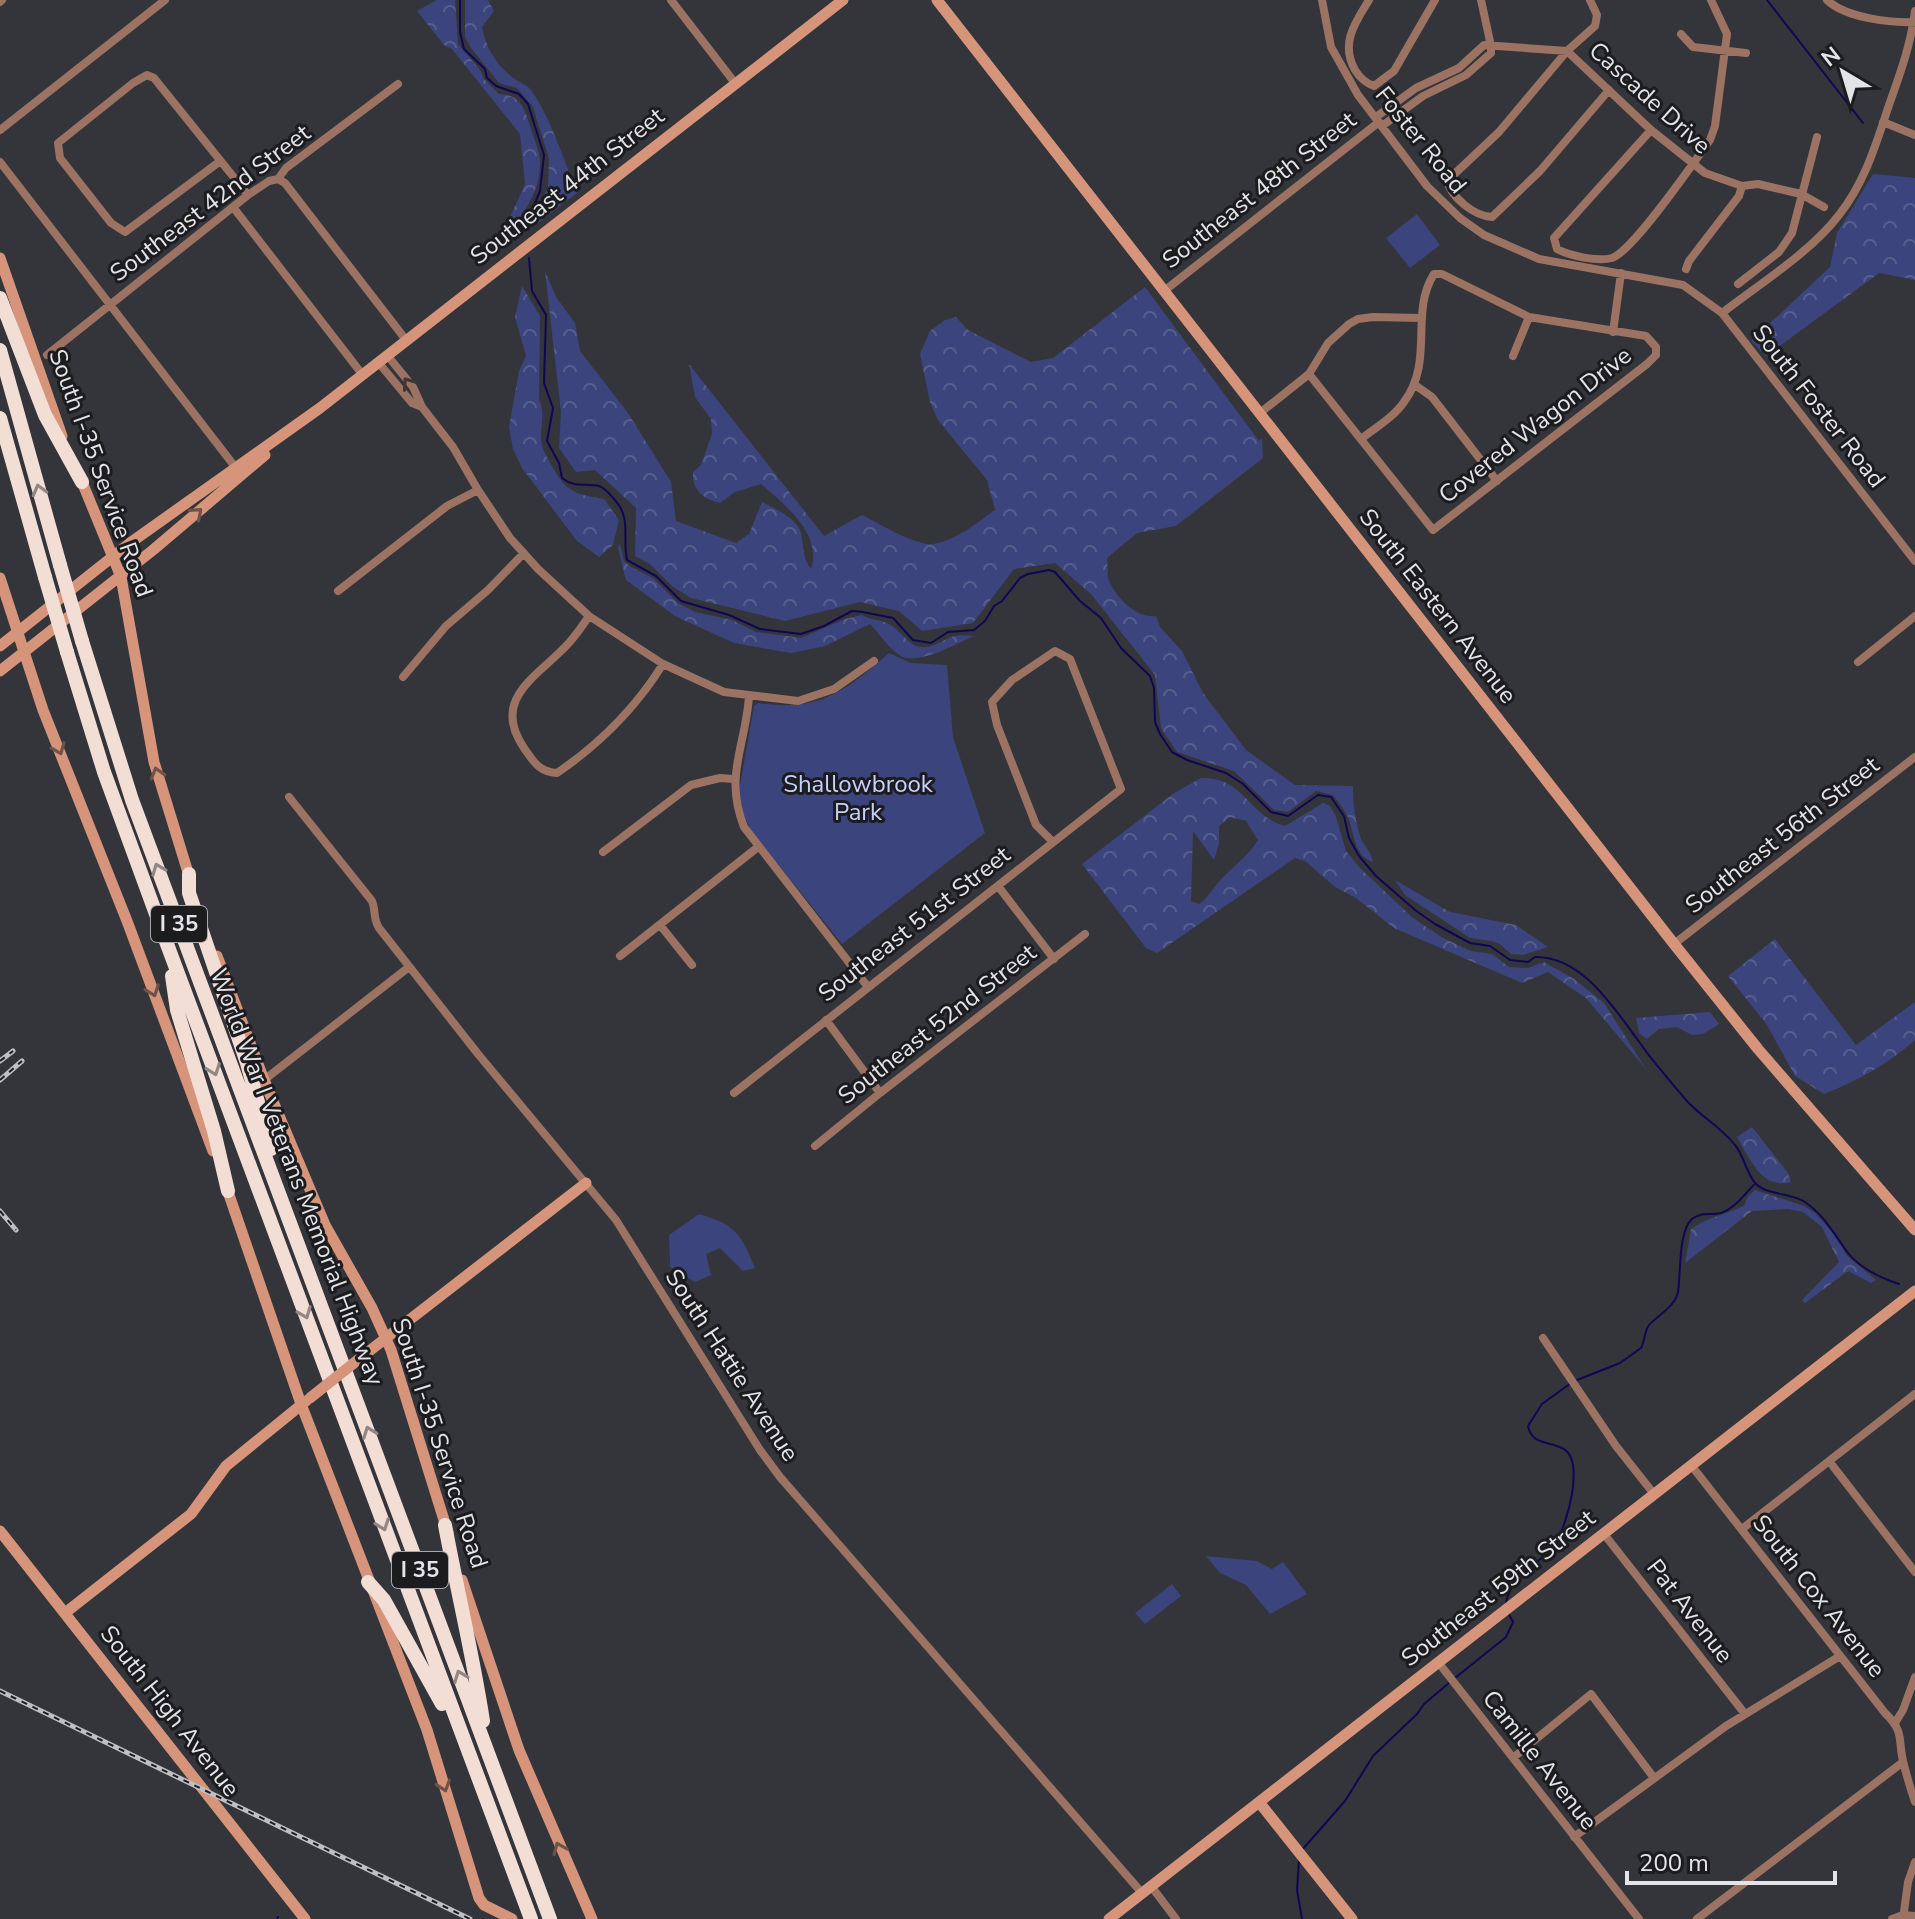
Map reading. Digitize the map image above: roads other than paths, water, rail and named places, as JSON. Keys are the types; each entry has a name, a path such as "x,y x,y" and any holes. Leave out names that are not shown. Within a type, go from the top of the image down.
{"highway":[{"path":"0,298 45,415 82,482"},
{"name":"World War I Veterans Memorial Highway","path":"0,350 82,641 132,800 550,1918"},
{"name":"World War I Veterans Memorial Highway","path":"0,418 104,772 531,1919"},
{"path":"189,874 189,893 263,1115 284,1204"},
{"path":"167,944 177,1010 214,1131 228,1191"},
{"path":"445,1525 475,1667 487,1749"},
{"path":"368,1582 384,1600 466,1745"}],"main road":[{"name":"Southeast 44th Street","path":"0,670 121,577 239,471 843,0"},
{"name":"South Eastern Avenue","path":"937,0 1674,944 1758,1049 1915,1230"},
{"name":"South I-35 Service Road","path":"0,258 53,412 121,577 154,762 189,874 264,1080 325,1225 386,1338 478,1632 519,1750 592,1919"},
{"name":"Southeast 44th Street","path":"0,646 130,543 239,471"},
{"path":"102,534 130,543"},
{"path":"0,578 31,676 132,933 305,1401 368,1582 427,1730 479,1898 484,1905 512,1919"},
{"path":"0,670 17,668 31,676"},
{"path":"65,1613 191,1514 202,1503 226,1466 586,1183"},
{"name":"Southeast 59th Street","path":"1109,1919 1915,1291"},
{"name":"South High Avenue","path":"0,1531 305,1919"},
{"path":"1259,1802 1352,1919"}],"street":[{"path":"0,130 165,0"},
{"path":"671,0 735,83"},
{"name":"Foster Road","path":"1322,0 1331,47 1358,95 1427,186 1460,218 1484,235 1539,259 1597,272 1621,273 1683,285 1722,313"},
{"path":"1369,0 1350,32 1347,48 1358,75 1374,86 1394,71 1435,0"},
{"path":"1481,0 1491,46"},
{"path":"1590,0 1597,15 1595,26 1567,51 1499,132 1447,181 1449,189 1475,212 1492,217 1540,171 1609,90"},
{"path":"1651,130 1554,238 1555,246 1562,252 1604,259 1615,257 1639,233 1713,133 1727,34 1711,0"},
{"path":"1827,0 1844,12 1900,23 1914,22"},
{"path":"1722,313 1814,241 1838,217 1857,189 1872,156 1913,35 1915,11"},
{"path":"1681,34 1693,47 1746,53"},
{"name":"Southeast 48th Street","path":"1164,291 1379,122 1416,88 1459,68 1484,45 1491,46"},
{"name":"Cascade Drive","path":"1491,46 1567,51 1651,130 1705,173 1742,186 1758,184 1801,194 1824,207"},
{"path":"219,162 125,232 111,223 60,158 58,143 147,75 158,82 248,195"},
{"name":"Southeast 42nd Street","path":"47,355 248,195 269,181 278,179 286,168 398,84"},
{"path":"1883,122 1915,135"},
{"path":"1738,284 1779,252 1792,233 1817,137"},
{"path":"0,162 239,471"},
{"path":"278,179 285,183 406,340"},
{"path":"1686,269 1739,196 1742,186"},
{"path":"233,207 362,374"},
{"path":"1309,374 1361,439 1403,404 1415,385 1422,363 1422,318 1434,274 1442,274 1529,317 1613,332 1621,273"},
{"name":"South Foster Road","path":"1722,313 1915,561"},
{"path":"1513,356 1529,317"},
{"path":"1260,413 1309,374 1328,343 1358,319 1422,318"},
{"name":"Covered Wagon Drive","path":"1361,439 1433,530 1656,355 1656,347 1646,336 1613,332"},
{"path":"382,359 412,403 422,407 453,447 510,538 589,616 663,664 724,692 798,701 818,696 848,681 874,661"},
{"path":"1415,385 1432,397 1497,481"},
{"path":"338,591 447,506 478,490"},
{"path":"403,677 446,626 488,590 524,553"},
{"path":"589,616 564,648 518,691 513,716 518,739 545,772 557,773 621,721 663,664"},
{"path":"1858,662 1915,616"},
{"name":"Southeast 51st Street","path":"734,1093 1121,789 1070,659 1055,651 1012,680 992,702 993,712 1036,825 1053,842"},
{"path":"749,697 733,779 744,827 868,987"},
{"name":"Southeast 56th Street","path":"1674,944 1915,757"},
{"path":"603,852 691,785 720,778 733,779"},
{"name":"South Hattie Avenue","path":"289,797 372,901 375,921 409,967 616,1220 780,1477 1146,1890 1176,1919"},
{"path":"620,956 758,847"},
{"path":"998,886 1054,959"},
{"path":"660,925 692,965"},
{"name":"Southeast 52nd Street","path":"815,1146 1085,934"},
{"path":"264,1080 409,967"},
{"path":"826,1020 880,1093"},
{"path":"1543,1338 1616,1446 1654,1494"},
{"path":"1742,1529 1915,1394"},
{"path":"1829,1461 1915,1572"},
{"name":"South Cox Avenue","path":"1691,1465 1895,1723 1901,1734 1903,1762 1915,1802"},
{"name":"Pat Avenue","path":"1604,1534 1745,1714"},
{"path":"1574,1837 1745,1714 1840,1656"},
{"name":"Camille Avenue","path":"1438,1662 1639,1919"},
{"path":"1895,1723 1915,1677"},
{"path":"1514,1757 1591,1694 1654,1778"},
{"path":"1697,1919 1903,1762"},
{"path":"1903,1917 1908,1882 1915,1862"},
{"path":"1892,1919 1915,1916"}],"waterway":[{"path":"460,0 460,32 464,49 485,69 487,78 496,86 519,94 528,104 544,155 540,191 530,215 515,228 515,240"},
{"path":"1767,0 1863,123"},
{"path":"529,258 532,291 546,315 544,383 553,408 547,441 559,463 562,478 576,484 599,486 609,493 623,513 627,560 656,576 681,601 729,615 760,629 801,634 852,611 863,612 893,618 913,640 931,643 948,632 974,630 1020,578 1049,570 1055,572 1080,601 1101,618 1121,648 1150,676 1154,688 1155,722 1172,752 1226,773 1243,784 1271,812 1288,816 1318,795 1331,797 1344,816 1349,838 1359,856 1376,876 1415,910 1470,943 1490,946 1510,960 1528,962 1535,957 1552,959 1583,975 1608,1001 1686,1100 1735,1145 1755,1183 1766,1190 1805,1202 1824,1219 1858,1263 1878,1276 1899,1284"},
{"path":"1577,1380 1620,1363 1641,1348 1649,1325 1670,1306 1678,1292 1682,1243 1692,1219 1726,1211 1754,1185"},
{"path":"1506,1603 1520,1577 1556,1542 1565,1522 1574,1478 1569,1454 1562,1448 1537,1439 1528,1426 1542,1404 1571,1383"},
{"path":"1455,1678 1506,1637 1513,1622 1508,1613"},
{"path":"1302,1850 1345,1801 1373,1756 1450,1682"},
{"path":"1299,1860 1297,1890 1302,1919"}],"railway":[{"path":"0,1061 13,1051"},
{"path":"0,1080 22,1061"},
{"path":"0,1211 16,1230"},
{"path":"0,1691 470,1919"}],"park label":[{"name":"Shallowbrook Park","path":"858,798"}]}
